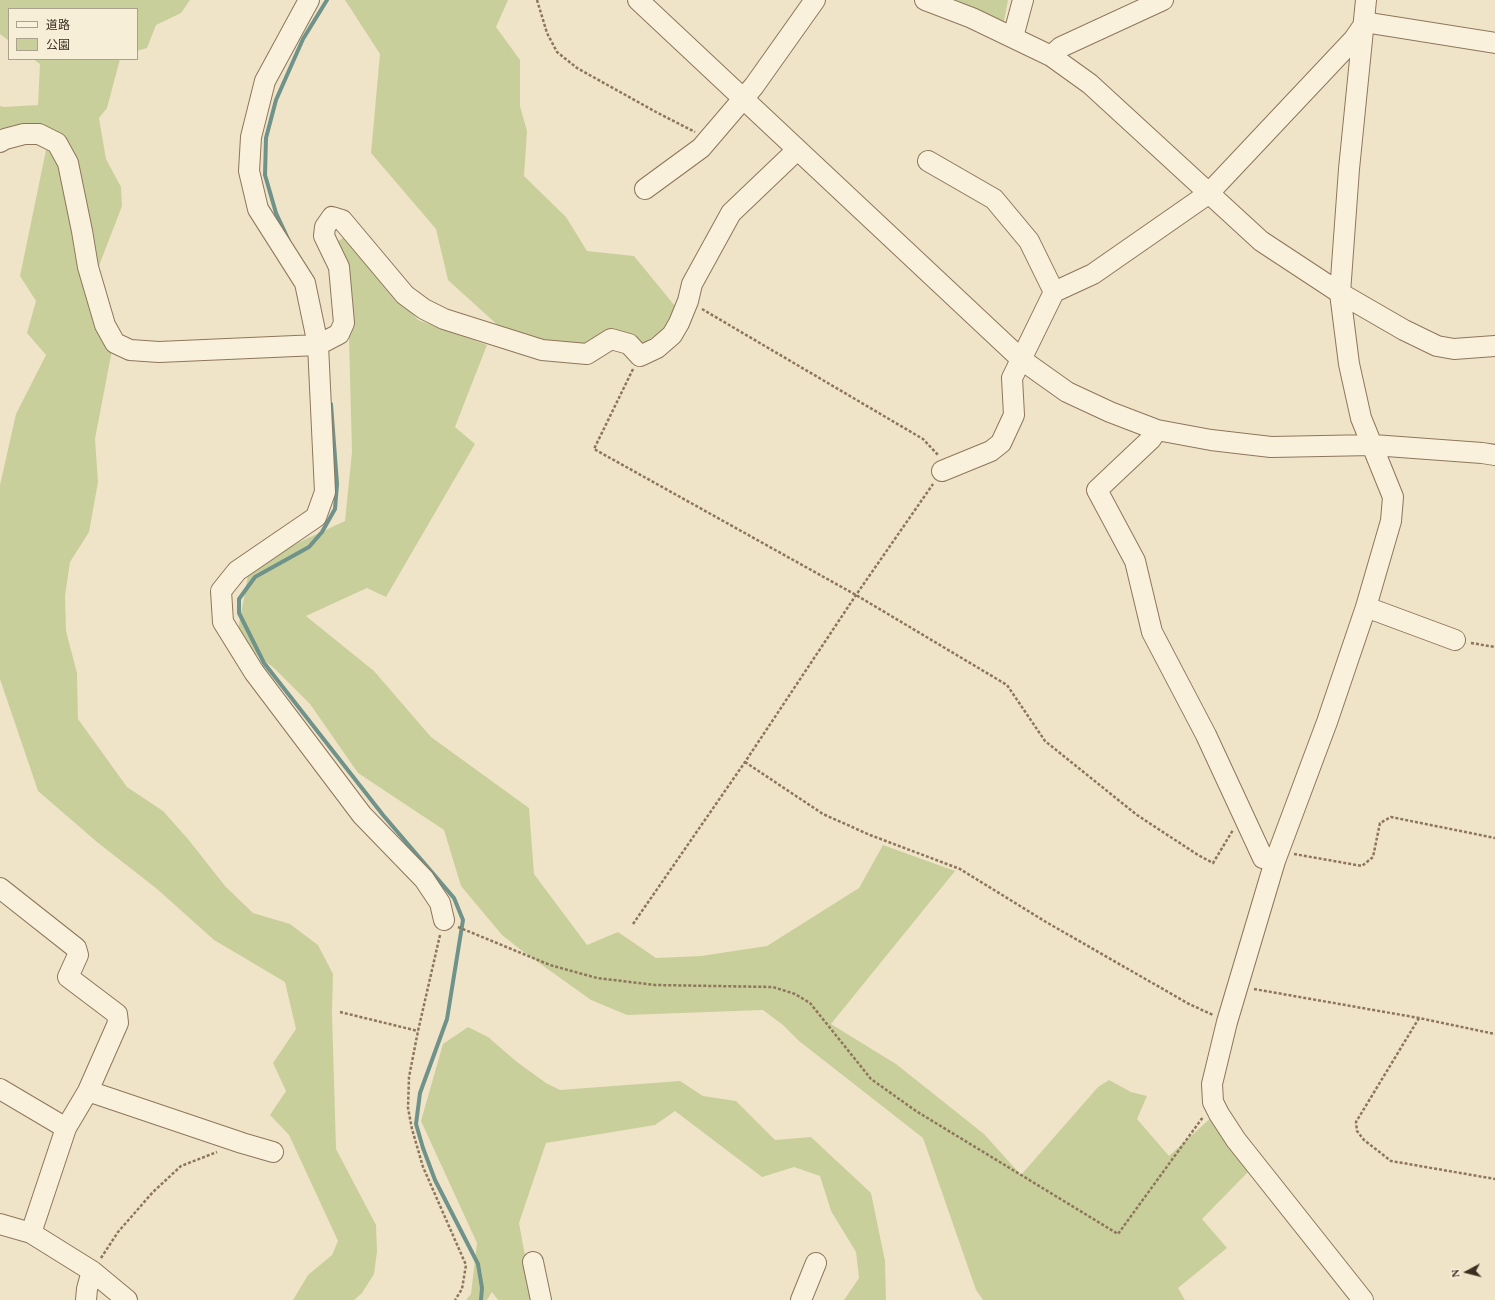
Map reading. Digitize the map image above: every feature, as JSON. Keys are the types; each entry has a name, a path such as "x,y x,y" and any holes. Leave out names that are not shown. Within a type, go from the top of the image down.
{"street":[{"path":"309,0 265,81 251,136 249,170 258,209 305,284 318,345 325,492 316,517 238,571 221,591 223,622 254,672 362,815 424,879 440,903 444,920"},
{"path":"638,0 1022,360 1067,392 1110,412 1157,430 1211,440 1271,447 1373,445 1495,455"},
{"path":"645,189 701,148 754,86 815,0"},
{"path":"925,0 972,18 1051,56 1090,84 1208,194 1261,241 1340,293 1404,330 1437,346 1454,349 1495,346"},
{"path":"1013,38 1023,0"},
{"path":"1051,56 1061,47 1163,0"},
{"path":"1363,1300 1236,1140 1213,1102 1212,1084 1226,1022 1277,856 1327,722 1366,607 1391,521 1393,497 1361,418 1349,364 1340,293 1349,169 1366,0"},
{"path":"946,469 991,451 1001,443 1014,415 1012,378 1054,292 1093,274 1208,194 1354,39 1364,26 1370,24 1495,43"},
{"path":"0,142 5,139 24,134 39,134 57,143 68,163 88,267 105,326 116,343 130,350 159,352 318,345 340,334 344,323 339,267 324,236 325,227 332,218 342,220 405,295 424,309 444,319 542,350 587,354 611,339 629,344 640,356 657,348 672,335 679,323 688,301 692,284 731,213 797,150"},
{"path":"928,161 994,199 1029,241 1054,292"},
{"path":"1157,430 1151,439 1097,490 1135,561 1152,632 1206,735 1263,858 1277,856"},
{"path":"1366,607 1455,640"},
{"path":"0,888 76,948 78,955 68,977 117,1014 118,1023 88,1090 66,1128 32,1233"},
{"path":"0,1089 66,1128"},
{"path":"88,1090 242,1143 273,1152"},
{"path":"0,1224 32,1233 92,1271 127,1300"},
{"path":"533,1262 541,1300"},
{"path":"801,1300 816,1263"},
{"path":"86,1300 87,1289 92,1271"}],"path":[{"path":"537,0 547,33 558,52 577,68 693,132 713,134"},
{"path":"632,924 745,762 856,595 946,469 923,439 688,301"},
{"path":"640,356 594,449 856,595 1007,685 1045,741 1137,815 1198,855 1213,863 1235,826 1246,820"},
{"path":"1455,640 1495,647"},
{"path":"745,762 823,814 870,835 960,869 1046,922 1189,1004 1226,1022"},
{"path":"1277,856 1362,866 1373,857 1380,823 1391,817 1495,838"},
{"path":"455,1300 462,1288 466,1265 424,1167 412,1129 408,1108 408,1077 444,920 550,965 597,978 655,985 773,987 795,994 810,1003 871,1079 916,1111 1118,1234 1213,1102"},
{"path":"1237,986 1419,1018 1495,1034"},
{"path":"340,1012 418,1031"},
{"path":"1419,1018 1356,1122 1357,1131 1364,1140 1391,1161 1495,1178"},
{"path":"92,1271 118,1232 153,1192 181,1166 242,1143"}],"green space":[{"path":"0,0 190,0 181,13 156,25 147,48 138,51 138,8 8,8 8,40 0,34"},
{"path":"345,0 508,0 496,27 520,60 520,106 527,131 524,176 566,217 587,251 634,256 675,306 665,329 641,345 566,345 503,330 448,280 436,229 371,153 380,54"},
{"path":"943,0 1008,0 1003,26"},
{"path":"34,60 120,60 107,108 99,118 106,159 121,187 122,206 97,271 112,350 95,439 98,482 89,532 70,562 65,596 66,631 77,673 78,719 127,787 163,811 188,839 225,886 253,913 290,924 318,945 333,974 332,1013 336,1149 376,1225 377,1252 374,1274 362,1293 354,1300 293,1300 308,1275 332,1255 338,1241 289,1135 270,1115 286,1091 273,1063 296,1029 285,982 214,940 157,889 97,842 38,791 0,679 0,485 16,414 46,355 27,333 36,301 20,276 46,150 0,128 0,106 38,105 40,64"},
{"path":"345,237 418,320 487,345 455,427 475,444 386,597 367,588 306,616 374,671 431,737 529,808 534,874 587,945 618,932 656,958 701,956 767,946 859,888 883,845 955,871 831,1024 896,1064 984,1134 1021,1175 1098,1087 1109,1080 1131,1092 1147,1096 1137,1119 1169,1156 1214,1115 1250,1170 1202,1219 1227,1248 1178,1288 1185,1300 983,1300 976,1290 923,1138 799,1041 783,1025 763,1010 627,1015 591,1000 521,950 502,935 461,886 444,830 358,773 310,704 274,668 249,649 238,630 250,565 345,521 352,452 347,264 338,241"},
{"path":"468,1027 488,1037 517,1062 546,1083 560,1090 680,1081 703,1096 736,1101 775,1140 811,1137 871,1193 885,1261 886,1300 844,1300 859,1278 856,1252 831,1211 820,1176 794,1167 762,1177 675,1111 655,1125 546,1143 519,1223 530,1283 530,1300 498,1300 492,1292 487,1300 466,1300 471,1294 477,1243 421,1121 443,1044"}],"waterway":[{"path":"289,241 276,213 265,175 266,138 276,100 303,39 327,0"},
{"path":"331,404 337,484 335,509 322,532 309,547 255,577 239,599 239,613 264,663 383,815 454,898 463,920 447,1019 420,1093 416,1124 435,1180 478,1264 482,1288 481,1300"}]}
